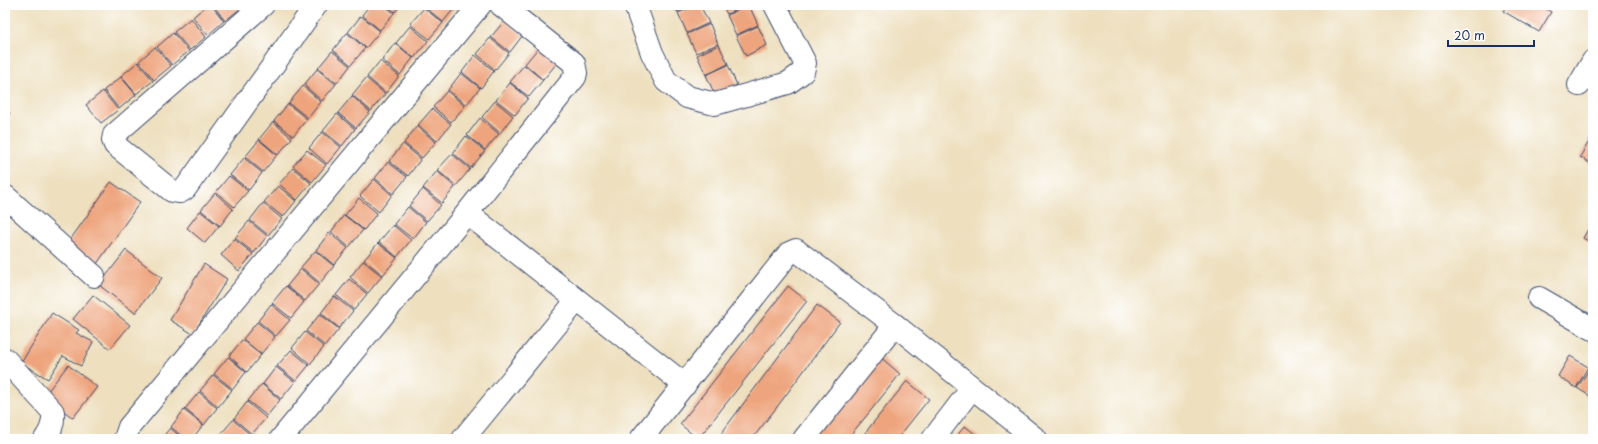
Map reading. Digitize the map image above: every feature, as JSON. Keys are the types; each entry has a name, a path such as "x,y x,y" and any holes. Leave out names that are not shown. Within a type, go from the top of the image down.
{"street":[{"path":"263,5 114,135 113,140 115,145 172,191 180,192 185,189 316,5"},
{"path":"125,439 130,427 480,5"},
{"path":"281,439 467,213 575,77 576,73 574,63 570,59 501,5"},
{"path":"635,5 652,53 666,81 687,97 715,104 788,83 803,72 805,63 775,5"},
{"path":"1579,85 1593,61"},
{"path":"5,196 94,276"},
{"path":"467,213 685,385"},
{"path":"641,439 789,253 793,251 800,252 895,325 1036,439"},
{"path":"1539,298 1592,326"},
{"path":"463,439 577,300"},
{"path":"804,439 895,325"},
{"path":"5,359 53,412 51,430 45,439"},
{"path":"933,439 972,388"}],"building":[{"path":"207,5 211,5 224,21 208,35 193,17"},
{"path":"213,5 241,5 242,7 225,21"},
{"path":"370,5 384,5 394,13 380,30 362,15"},
{"path":"386,5 401,5 395,12"},
{"path":"426,5 457,5 443,22 425,7"},
{"path":"674,5 693,5 677,12"},
{"path":"696,5 700,5 709,23 687,33 678,13"},
{"path":"722,5 746,5 727,14"},
{"path":"749,5 758,25 736,35 727,15"},
{"path":"1507,5 1540,5 1551,12 1539,32 1503,11"},
{"path":"424,8 443,23 429,39 410,24"},
{"path":"361,16 380,31 366,48 348,32"},
{"path":"191,18 206,37 190,50 174,32"},
{"path":"505,20 523,35 510,52 491,37"},
{"path":"710,24 718,44 696,53 687,34"},
{"path":"410,26 428,41 414,58 396,43"},
{"path":"758,26 767,45 746,56 736,36"},
{"path":"173,33 189,51 172,65 157,47"},
{"path":"347,33 365,48 351,65 333,50"},
{"path":"490,38 509,53 495,70 477,54"},
{"path":"395,43 413,58 400,75 382,60"},
{"path":"719,45 728,64 706,75 697,55"},
{"path":"155,47 171,66 154,80 139,61"},
{"path":"539,47 557,63 543,80 525,64"},
{"path":"332,51 350,66 337,83 318,68"},
{"path":"475,55 494,71 481,88 462,72"},
{"path":"380,61 399,76 386,93 367,77"},
{"path":"138,62 153,81 136,94 121,76"},
{"path":"524,65 543,80 529,97 510,82"},
{"path":"728,65 737,85 715,95 706,75"},
{"path":"317,69 336,84 322,101 304,85"},
{"path":"461,73 480,88 466,105 448,90"},
{"path":"121,77 136,95 119,109 104,90"},
{"path":"366,78 385,94 371,111 352,95"},
{"path":"510,83 528,98 515,115 496,100"},
{"path":"303,86 321,102 308,118 289,103"},
{"path":"103,91 118,110 101,123 86,105"},
{"path":"447,91 465,106 451,122 433,107"},
{"path":"352,96 370,112 356,128 338,113"},
{"path":"495,101 513,116 500,133 482,117"},
{"path":"288,104 307,119 293,136 274,121"},
{"path":"5,108 10,113 5,119"},
{"path":"432,109 451,124 437,141 418,125"},
{"path":"337,114 355,129 342,146 323,131"},
{"path":"480,118 499,134 485,150 467,135"},
{"path":"273,122 292,138 278,155 259,139"},
{"path":"417,126 436,142 422,158 404,143"},
{"path":"322,132 341,147 327,164 309,148"},
{"path":"466,136 485,151 471,168 453,153"},
{"path":"1591,138 1593,139 1593,165 1580,157"},
{"path":"259,140 277,155 263,172 245,157"},
{"path":"403,144 421,159 408,176 389,161"},
{"path":"307,150 326,165 312,182 293,166"},
{"path":"452,154 470,169 456,186 437,170"},
{"path":"244,158 262,173 249,190 230,175"},
{"path":"388,162 407,177 393,194 375,178"},
{"path":"293,168 311,183 297,200 279,184"},
{"path":"437,171 455,187 442,203 423,188"},
{"path":"229,176 248,191 234,207 216,192"},
{"path":"374,179 392,195 379,212 360,196"},
{"path":"111,182 140,202 94,268 65,247"},
{"path":"278,186 296,201 283,217 264,202"},
{"path":"423,189 441,205 427,221 409,206"},
{"path":"215,193 233,209 220,226 201,210"},
{"path":"359,198 377,213 364,230 345,215"},
{"path":"263,203 282,219 268,235 250,220"},
{"path":"408,207 426,222 413,239 394,224"},
{"path":"200,211 219,226 205,243 187,228"},
{"path":"344,215 363,230 349,247 331,232"},
{"path":"249,221 267,236 254,253 235,238"},
{"path":"1593,221 1593,244 1583,238"},
{"path":"393,225 411,240 397,257 379,242"},
{"path":"329,233 348,248 334,265 316,250"},
{"path":"234,239 253,254 239,271 221,255"},
{"path":"378,243 397,258 383,275 364,260"},
{"path":"126,250 162,278 135,313 99,285"},
{"path":"315,251 334,266 320,283 301,267"},
{"path":"363,261 382,276 368,293 350,277"},
{"path":"204,264 227,279 193,334 170,320"},
{"path":"301,269 319,284 305,301 287,286"},
{"path":"349,279 367,294 354,310 336,295"},
{"path":"286,286 304,302 291,318 272,303"},
{"path":"788,286 807,301 698,439 680,424"},
{"path":"93,295 130,325 110,349 73,319"},
{"path":"334,296 353,311 339,328 321,313"},
{"path":"271,304 290,320 276,336 258,321"},
{"path":"817,305 840,322 777,407 752,439 717,439"},
{"path":"52,313 79,330 76,333 93,342 81,366 63,356 48,379 21,363"},
{"path":"320,314 339,329 325,346 306,331"},
{"path":"257,322 275,337 261,354 243,339"},
{"path":"305,332 324,347 310,364 292,348"},
{"path":"242,340 261,355 247,372 229,356"},
{"path":"291,350 309,365 296,381 277,366"},
{"path":"878,355 900,374 868,414 847,439 809,439"},
{"path":"1570,356 1588,367 1576,388 1558,376"},
{"path":"228,357 246,372 233,389 214,374"},
{"path":"68,365 97,387 73,418 44,396"},
{"path":"276,367 295,382 281,399 263,384"},
{"path":"1590,368 1593,370 1593,398 1577,388"},
{"path":"213,375 232,390 218,407 200,391"},
{"path":"907,381 929,399 897,439 860,439"},
{"path":"262,384 280,400 267,416 248,401"},
{"path":"199,392 217,408 204,425 185,409"},
{"path":"247,402 266,418 252,434 234,419"},
{"path":"184,410 203,425 192,439 185,439 171,427"},
{"path":"233,420 251,435 248,439 222,439 219,436"},
{"path":"965,426 981,439 954,439"},
{"path":"170,428 183,439 161,439"}]}
